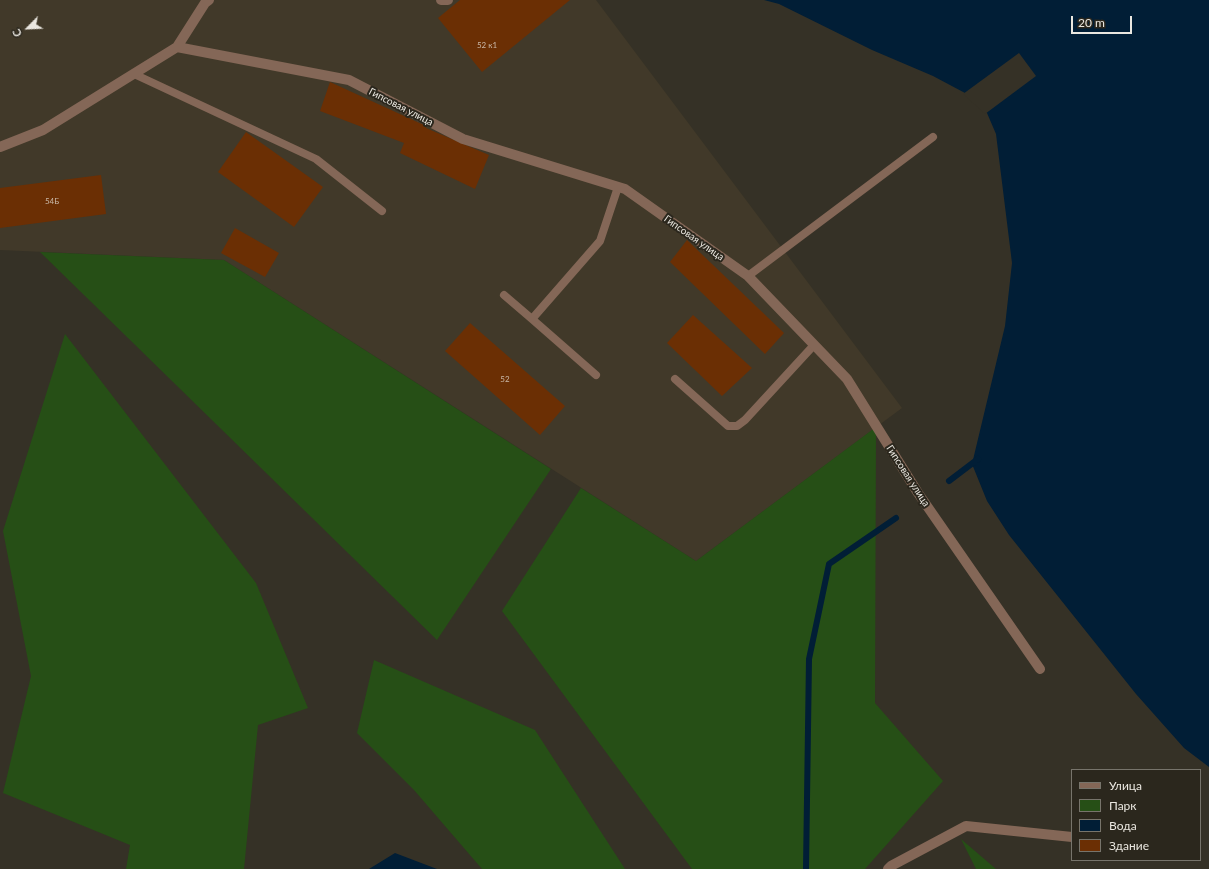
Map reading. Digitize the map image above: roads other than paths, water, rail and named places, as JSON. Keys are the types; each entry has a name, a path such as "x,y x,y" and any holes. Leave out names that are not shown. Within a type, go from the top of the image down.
{"street":[{"path":"0,146 43,130 177,47 205,3 209,0"},
{"path":"441,0 448,0"},
{"name":"Гипсовая улица","path":"177,47 349,80 463,139 625,189 748,276 847,380 918,493 1040,668"},
{"path":"888,869 890,866 966,826 1071,837"}],"lane":[{"path":"134,74 316,159 382,212"},
{"path":"748,276 933,137"},
{"path":"532,319 600,241 618,187"},
{"path":"504,295 596,375"},
{"path":"675,379 728,426 737,426 745,420 814,345"}],"water":[{"path":"764,0 1209,0 1209,767 1184,748 1136,694 1009,535 987,501 972,464 1005,326 1012,263 996,134 987,113 965,93 933,76 872,50 779,4"},
{"path":"395,853 437,869 369,869"}],"waterway":[{"path":"949,481 978,459"},
{"path":"806,869 809,659 829,564 896,518"}]}
